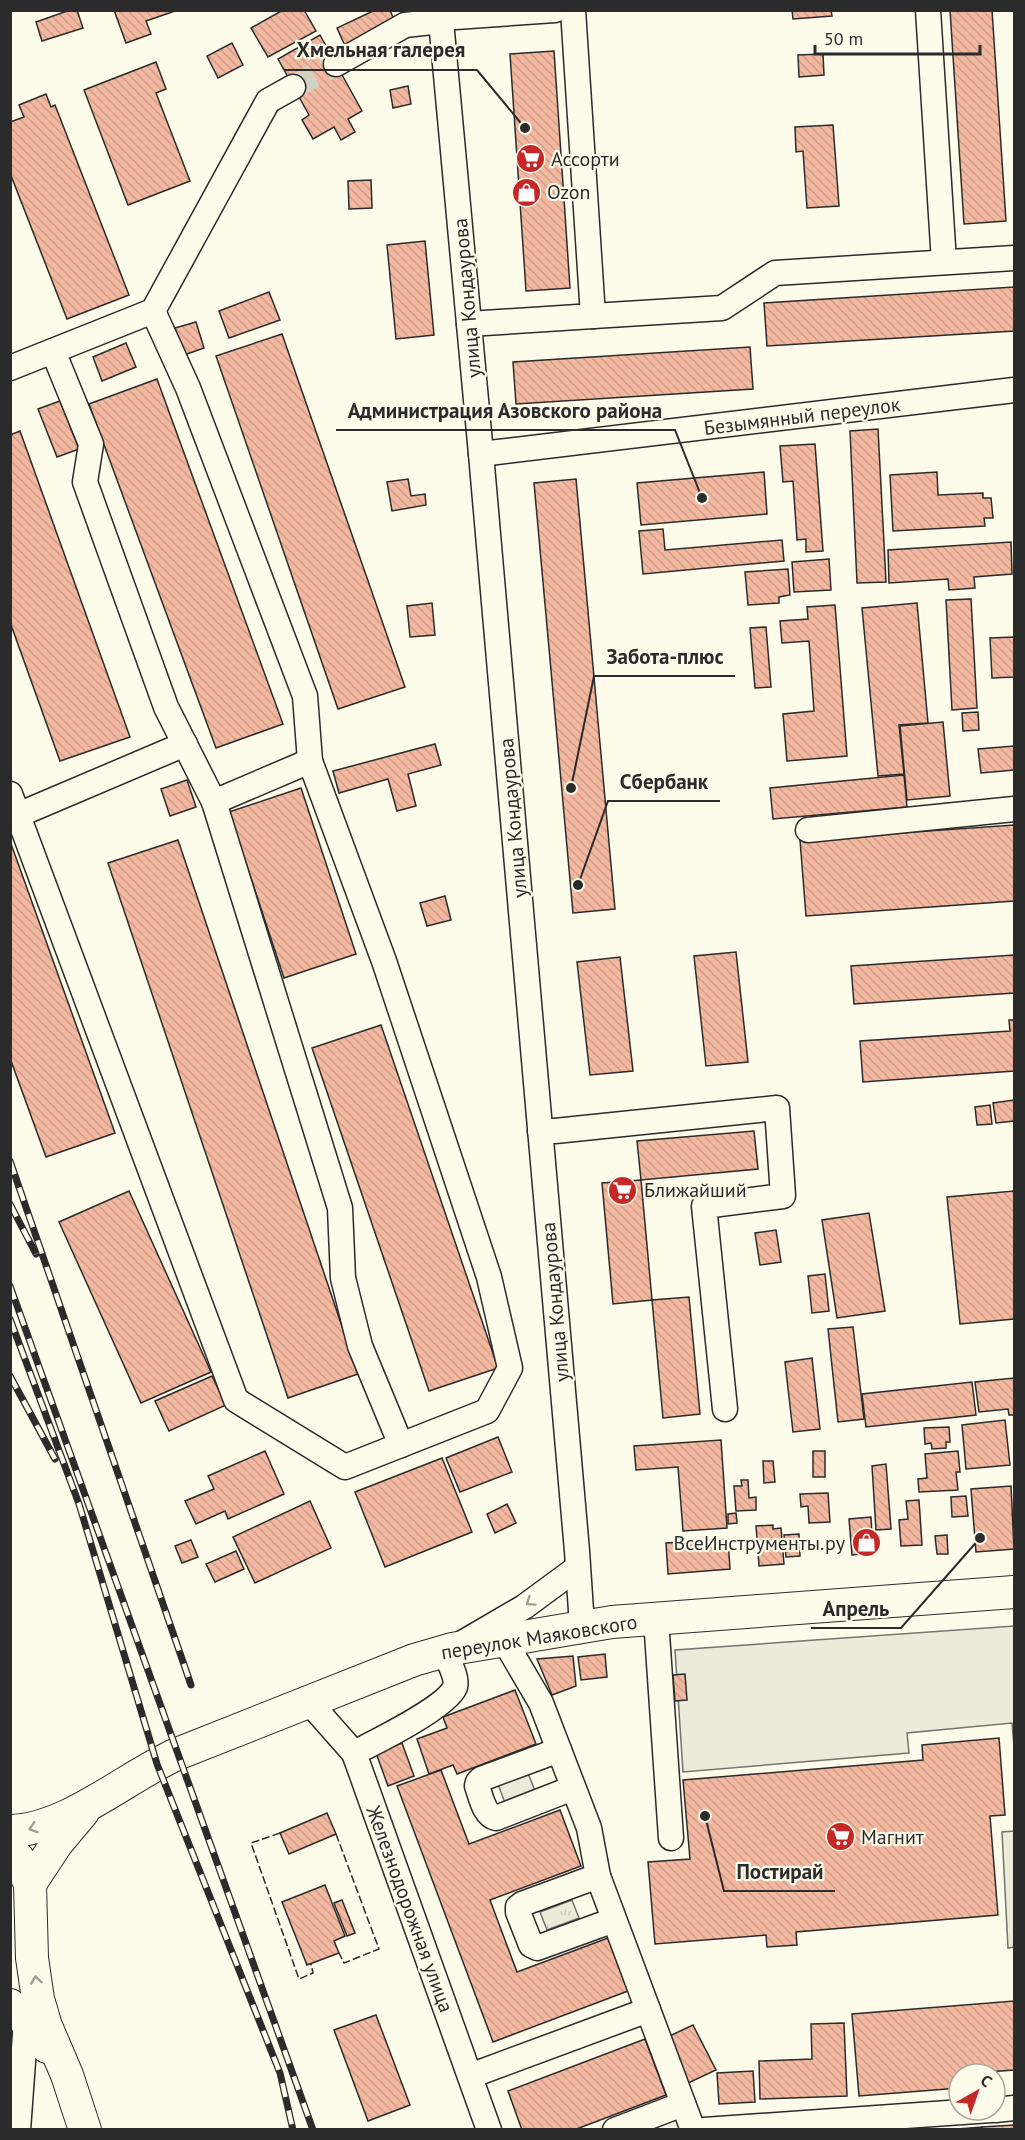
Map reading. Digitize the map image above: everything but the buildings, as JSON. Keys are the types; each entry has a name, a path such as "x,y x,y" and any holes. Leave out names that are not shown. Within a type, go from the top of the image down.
{"main road":[{"name":"переулок Маяковского","path":"93,1802 156,1764 414,1660 448,1650 582,1626 1014,1592"},
{"path":"10,1832 24,1831 51,1822 93,1802"},
{"path":"11,1942 57,1843 93,1802"},
{"path":"10,1851 18,1858 31,1896 32,1958 46,2026 67,2075 85,2130"},
{"path":"18,2013 67,2075"}],"street":[{"path":"336,64 405,25 441,16 555,10"},
{"path":"573,10 593,316"},
{"path":"928,10 944,262"},
{"name":"улица Кондаурова","path":"441,16 578,1551 577,1568 582,1626"},
{"path":"10,368 153,311 268,101 293,87"},
{"path":"469,324 722,308 775,273 1014,258"},
{"path":"153,311 188,388 305,696 310,761 384,961 489,1277 510,1368 487,1411 345,1467 236,1400 14,804 184,744"},
{"path":"53,351 91,444 85,482 166,707 214,802 340,1208 343,1278 360,1346 401,1444"},
{"name":"Безымянный переулок","path":"481,454 1014,390"},
{"path":"214,802 310,761"},
{"path":"808,830 1014,809"},
{"path":"540,1131 777,1108 783,1196 704,1206 725,1409"},
{"path":"354,1753 396,1732 430,1710 452,1692 455,1679 448,1650 524,1607 577,1568"},
{"path":"656,1619 671,1838"},
{"path":"504,1640 541,1703 589,1828 598,1875 614,1920 693,2130"},
{"name":"Железнодорожная улица","path":"309,1701 354,1753 489,2130"},
{"path":"559,1750 482,1779 477,1786 488,1813 491,1817 496,1818 573,1788"},
{"path":"598,1875 518,1907 526,1934 531,1945 537,1948 614,1920"},
{"path":"470,2076 648,2010"},
{"path":"18,2013 18,2130"},
{"path":"615,2130 683,2104"},
{"path":"704,2130 947,2113"}],"green space":[{"path":"528,1773 535,1791 505,1803 498,1784"},
{"path":"572,1900 579,1918 547,1930 540,1912"}],"shaded area":[{"path":"1014,1626 1014,1747 1012,1723 907,1733 909,1753 683,1772 675,1650"},
{"path":"1014,1831 1014,1947 1008,1948 1002,1832"}],"tunnel":[{"path":"293,87 336,64"}],"railway":[{"path":"10,1161 191,1685"},
{"path":"10,1204 36,1254"},
{"path":"10,1286 313,2130"},
{"path":"10,1319 79,1504 157,1764 280,2073 293,2130"},
{"path":"10,1376 55,1459"}],"fence":[{"path":"280,1833 251,1843 299,1979 313,1973 311,1964"},
{"path":"336,1834 379,1949 344,1963 339,1953"}],"place":[{"name":"Хмельная галерея","path":"525,128"},
{"name":"Ассорти","path":"530,159"},
{"name":"Ozon","path":"526,192"},
{"name":"Администрация Азовского района","path":"702,498"},
{"name":"Забота-плюс","path":"571,788"},
{"name":"Сбербанк","path":"578,885"},
{"name":"Ближайший","path":"623,1190"},
{"name":"Апрель","path":"980,1538"},
{"name":"ВсеИнструменты.ру","path":"866,1543"},
{"name":"Постирай","path":"705,1816"},
{"name":"Магнит","path":"840,1837"}]}
